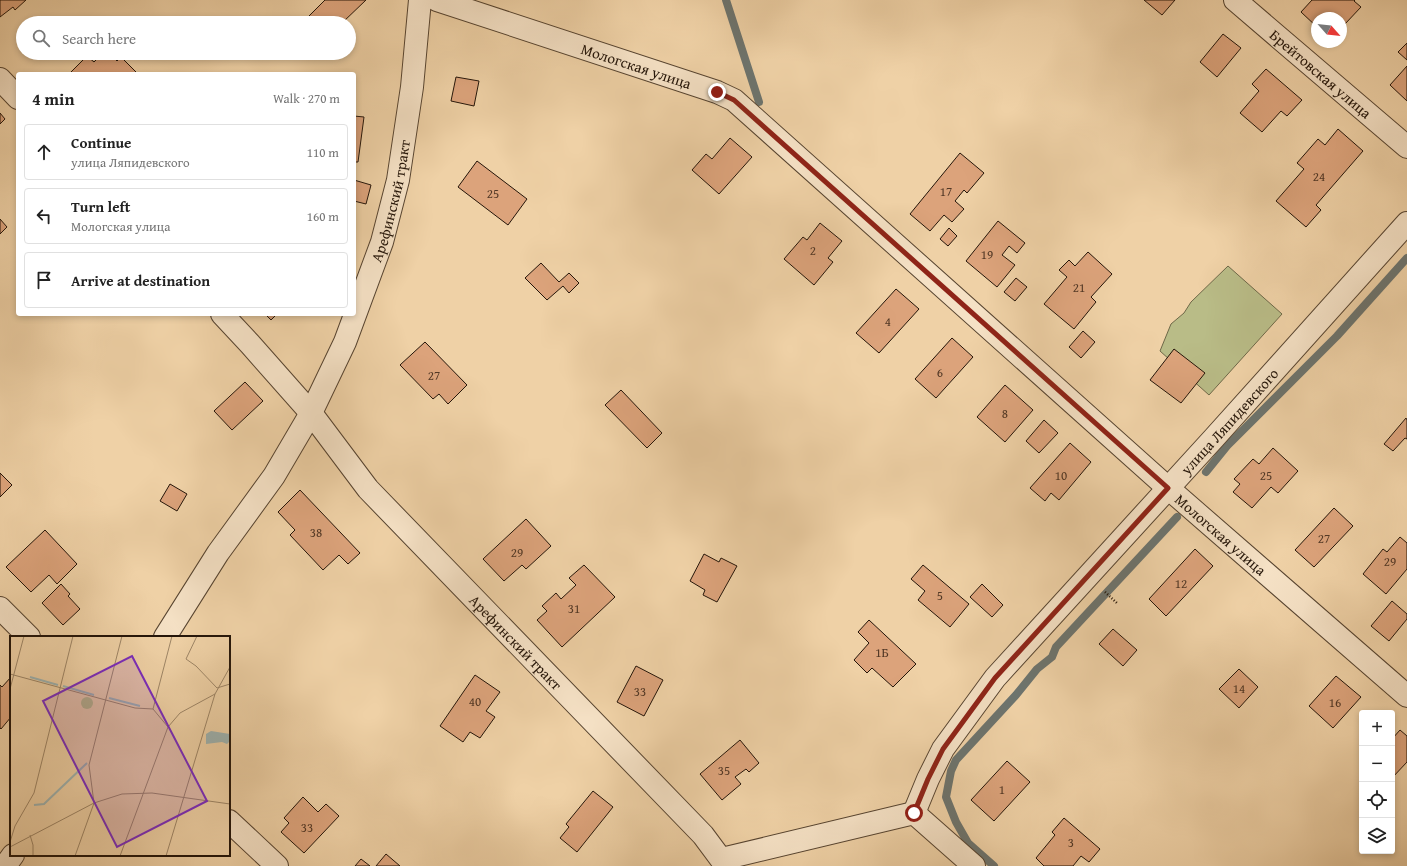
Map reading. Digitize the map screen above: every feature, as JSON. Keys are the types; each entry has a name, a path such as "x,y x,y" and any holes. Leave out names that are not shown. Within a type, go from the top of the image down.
{"street":[{"name":"Арефинский тракт","path":"356,312 382,242 398,180 412,87 420,0"},
{"name":"Мологская улица","path":"437,0 717,92 734,100 1168,488 1407,696"},
{"name":"Брейтовская улица","path":"1235,0 1407,147"},
{"path":"0,79 16,96"},
{"name":"улица Ляпидевского","path":"914,813 928,779 943,749 995,678 1407,223"},
{"path":"224,316 311,413"},
{"name":"Арефинский тракт","path":"166,636 218,553 274,476 311,413 345,342 355,316"},
{"name":"Арефинский тракт","path":"311,413 368,489 703,836 724,862"},
{"path":"0,608 28,636"},
{"path":"724,862 914,813 974,866"},
{"path":"230,822 277,866"},
{"path":"5,866 12,856"}],"path":[{"path":"1110,597 1118,604"}],"green space":[{"path":"1228,266 1282,314 1209,395 1160,351 1171,324 1184,313 1191,302"}],"building":[{"path":"0,0 26,0 15,10 13,7 0,17"},
{"path":"325,0 366,0 349,16 309,16"},
{"path":"1144,0 1175,0 1162,15"},
{"path":"1312,0 1355,0 1354,1 1361,7 1347,22 1347,12 1311,12 1311,21 1301,12"},
{"path":"1223,34 1241,48 1217,77 1200,62"},
{"path":"1407,43 1407,60 1398,52"},
{"path":"83,60 92,60 94,62 96,60 124,60 136,72 71,72"},
{"path":"1407,66 1407,101 1390,85"},
{"path":"1266,69 1302,100 1287,116 1281,111 1262,132 1240,113 1259,91 1252,84"},
{"path":"456,77 479,81 474,106 451,101"},
{"path":"0,113 5,119 0,124"},
{"path":"356,116 364,117 358,162 356,162"},
{"path":"1338,129 1363,151 1316,205 1321,210 1306,227 1276,201 1304,169 1297,163 1318,139 1325,145"},
{"path":"730,138 752,157 719,194 692,170 706,154 712,159"},
{"path":"960,153 984,173 967,193 964,190 955,201 964,209 952,222 944,215 930,231 910,214"},
{"path":"477,161 527,199 508,225 458,187"},
{"path":"356,181 371,185 366,204 356,202"},
{"path":"0,219 7,227 0,234"},
{"path":"998,221 1025,243 1017,253 1009,246 1002,255 1015,265 997,287 966,261"},
{"path":"820,223 842,241 828,258 833,262 814,285 784,259 803,237 807,240"},
{"path":"949,228 957,236 948,246 940,239"},
{"path":"1088,252 1112,274 1091,297 1096,302 1074,329 1044,304 1067,277 1059,270 1069,260 1075,266"},
{"path":"541,263 559,282 569,273 579,283 569,293 563,286 547,300 525,278"},
{"path":"1016,278 1027,287 1015,301 1004,292"},
{"path":"896,289 919,309 879,353 856,333"},
{"path":"267,316 275,316 271,320"},
{"path":"1083,331 1095,342 1081,358 1069,347"},
{"path":"952,338 973,357 936,398 915,379"},
{"path":"425,342 467,385 448,404 439,394 433,399 400,365"},
{"path":"1174,349 1205,373 1181,403 1150,380"},
{"path":"245,382 263,401 232,430 214,411"},
{"path":"1005,385 1033,410 1005,442 977,417"},
{"path":"621,390 662,433 647,448 605,405"},
{"path":"1406,418 1407,439 1405,438 1393,451 1384,444"},
{"path":"1044,420 1058,433 1039,453 1026,441"},
{"path":"1070,443 1091,462 1059,500 1051,493 1045,501 1030,488"},
{"path":"1273,448 1298,471 1278,493 1271,487 1252,508 1233,492 1240,484 1234,479 1253,459 1259,464"},
{"path":"0,473 12,485 0,497"},
{"path":"170,484 187,494 177,511 160,501"},
{"path":"300,490 360,553 348,564 339,555 323,570 290,535 295,530 278,512"},
{"path":"1334,508 1353,526 1314,567 1295,550"},
{"path":"526,519 551,546 526,569 522,565 504,581 483,559"},
{"path":"45,530 77,564 57,584 49,575 31,592 6,567"},
{"path":"1400,537 1407,543 1407,569 1386,594 1363,574 1383,549 1387,552"},
{"path":"1195,549 1213,566 1166,616 1149,599"},
{"path":"704,554 719,562 721,558 737,566 717,602 703,595 705,590 690,581"},
{"path":"584,565 615,597 562,647 537,620 547,611 542,606 556,593 561,599 576,585 569,578"},
{"path":"923,565 969,604 950,627 918,600 925,591 911,579"},
{"path":"61,584 70,594 68,596 80,609 63,625 42,603"},
{"path":"982,584 1003,605 992,617 970,597"},
{"path":"1392,601 1407,614 1407,619 1389,641 1371,626"},
{"path":"869,620 916,664 893,687 872,668 867,673 854,660 869,643 858,632"},
{"path":"1113,629 1137,650 1123,666 1099,644"},
{"path":"636,666 663,680 644,716 617,702"},
{"path":"1239,669 1258,687 1239,708 1219,689"},
{"path":"475,675 500,692 486,711 495,717 480,738 470,732 463,742 440,726"},
{"path":"1336,676 1361,697 1333,728 1309,706"},
{"path":"10,678 10,718 1,729 0,685 2,687"},
{"path":"1400,730 1407,736 1407,762 1395,775 1395,746 1395,736"},
{"path":"740,740 759,763 749,772 746,769 735,777 741,784 722,800 700,774"},
{"path":"1007,761 1030,782 994,821 971,800"},
{"path":"593,791 613,807 577,852 560,838 569,827 566,824"},
{"path":"303,797 318,812 326,804 339,816 304,853 281,832 289,823 284,818"},
{"path":"1064,818 1100,849 1089,862 1081,856 1073,866 1044,866 1036,858 1055,835 1052,832"},
{"path":"386,854 400,866 376,866"},
{"path":"361,859 370,866 355,866"}],"waterway":[{"path":"726,0 759,102"},
{"path":"1206,472 1227,446 1337,336 1407,258"},
{"path":"994,866 968,843 956,822 946,797 951,771 956,760 1016,695 1037,669 1052,657 1056,647 1177,517"}],"route":[{"path":"717,92 734,100 1168,488 995,678 943,749 928,779 914,813"}]}
